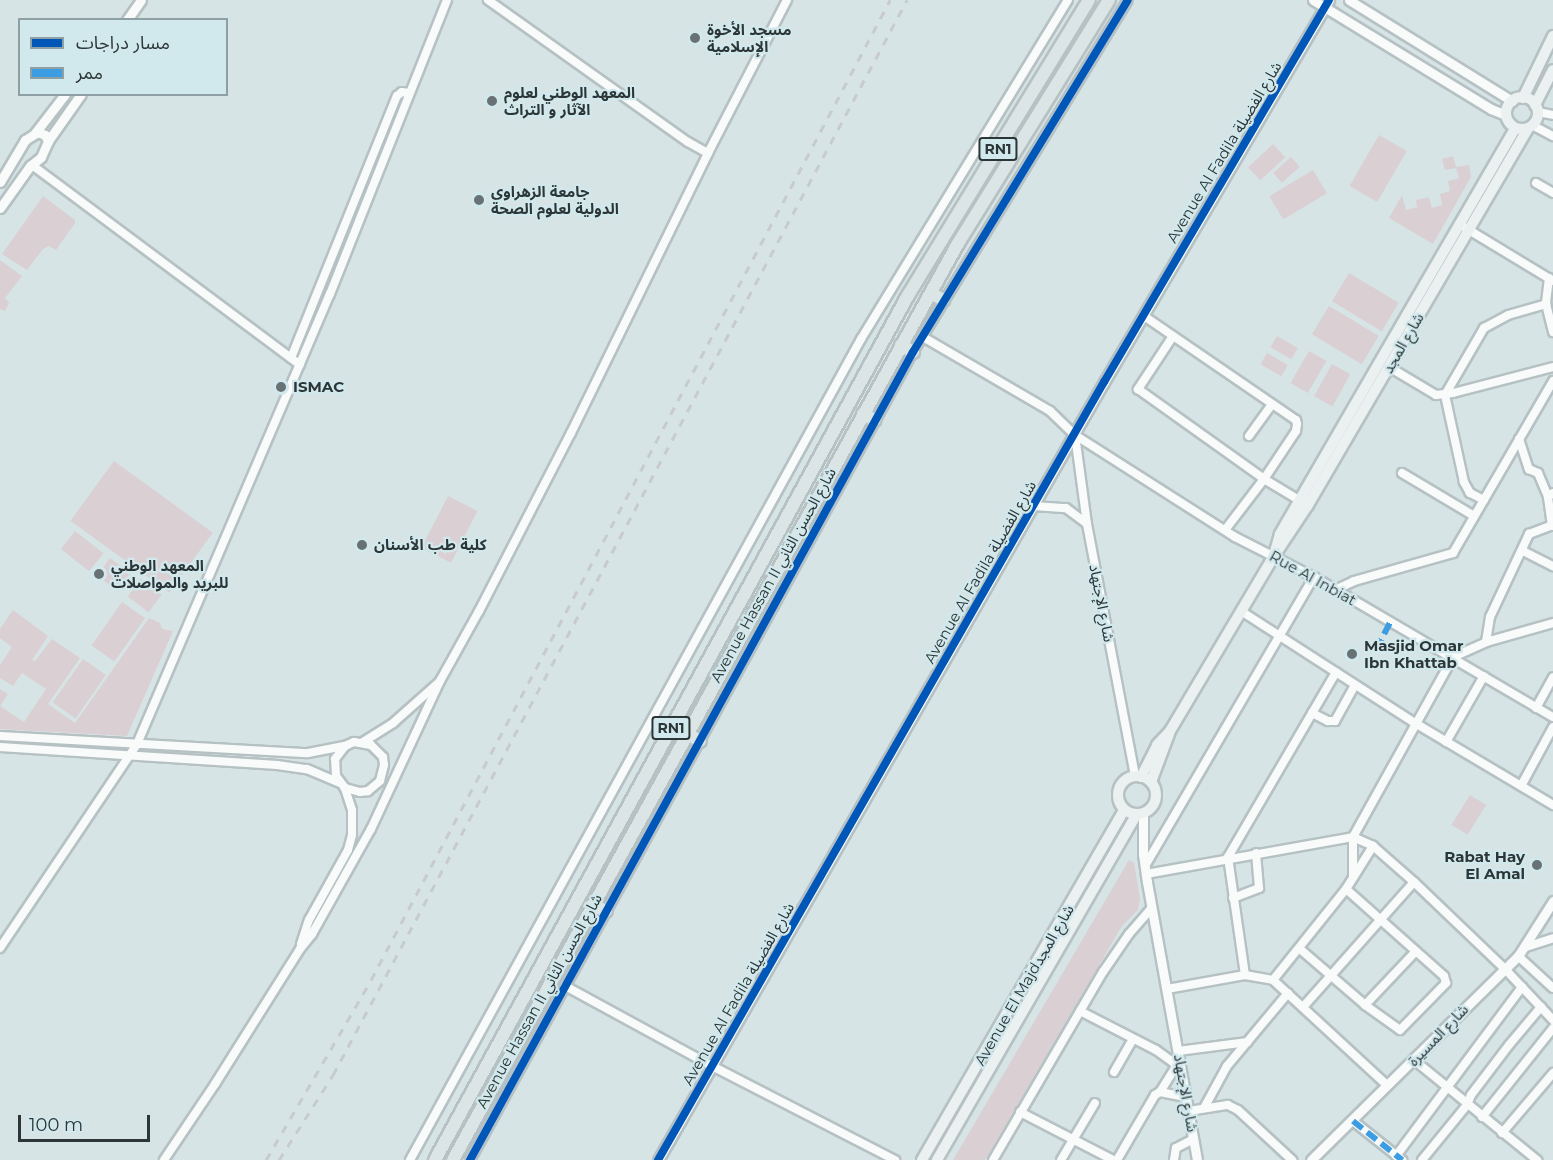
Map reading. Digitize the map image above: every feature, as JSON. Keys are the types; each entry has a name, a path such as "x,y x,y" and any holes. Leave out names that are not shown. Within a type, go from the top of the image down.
{"main road":[{"name":"Avenue Hassan II شارع الحسن الثاني","path":"435,1160 907,297 1089,0"},
{"name":"Avenue Hassan II شارع الحسن الثاني","path":"453,1160 901,345 1109,0"},
{"path":"1530,126 1515,128 1506,115 1518,99 1553,36"},
{"path":"1518,99 1536,109 1553,70"},
{"name":"شارع المجد","path":"1274,556 1280,534 1299,500 1530,126 1536,109"},
{"name":"شارع المجد","path":"1139,814 1155,800 1156,794 1151,782 1170,731 1274,556 1293,531 1389,367 1465,228 1515,128"},
{"path":"946,267 958,274"},
{"path":"931,293 943,300"},
{"path":"901,345 913,352"},
{"path":"863,414 875,420"},
{"name":"شارع المجد","path":"1124,810 1120,804 1119,790 1128,779 1138,776 1157,745 1170,731"},
{"path":"686,733 700,741"},
{"path":"1138,776 1151,782"},
{"path":"1124,810 1139,814"},
{"name":"Avenue El Majdشارع المجد","path":"922,1160 1124,810"},
{"name":"Avenue El Majdشارع المجد","path":"937,1160 1139,814"},
{"path":"592,904 606,911"}],"street":[{"path":"128,18 141,0"},
{"path":"0,948 137,744 300,365 447,0"},
{"path":"488,0 688,142 708,153"},
{"path":"164,1160 300,949 312,934 330,902 394,780 440,681 478,613 571,433 708,153 787,0"},
{"path":"410,1160 861,339 1068,0"},
{"path":"470,1160 913,352 958,274 1128,0"},
{"path":"1313,0 1327,4 1491,109 1506,115"},
{"path":"1349,0 1518,99"},
{"name":"Avenue Al Fadila شارع الفضيلة","path":"658,1160 1034,506 1072,432 1327,4"},
{"path":"291,358 397,96 402,92 409,93"},
{"path":"0,182 17,157 25,140 35,133 63,96"},
{"path":"0,208 31,166 41,158 48,141 80,96"},
{"path":"1536,109 1553,115"},
{"path":"1530,126 1553,136"},
{"path":"35,133 42,133 48,141"},
{"path":"17,157 20,163 31,166 300,365"},
{"path":"1536,183 1553,193"},
{"path":"1465,228 1551,280 1546,304 1553,332"},
{"path":"1484,500 1470,493 1464,482 1445,395 1484,328 1508,315 1546,304"},
{"path":"1143,316 1296,420 1297,427 1264,478 1225,530"},
{"path":"1173,336 1138,388 1264,478 1299,500"},
{"name":"Rue Al Inbiat","path":"923,337 1050,411 1072,432 1225,530 1314,577 1553,717"},
{"path":"1389,367 1431,393 1445,395 1553,367"},
{"path":"1335,590 1354,580 1453,553 1553,381"},
{"path":"1249,436 1272,404"},
{"name":"شارع الإجتهاد","path":"1072,432 1087,524 1138,776"},
{"path":"1486,642 1490,617 1529,534 1553,526 1550,495 1538,473 1529,469 1519,439"},
{"path":"1402,473 1474,516"},
{"path":"1034,506 1066,508 1087,524"},
{"path":"1523,550 1553,566"},
{"path":"1145,870 1314,577"},
{"path":"1241,611 1415,723 1553,805"},
{"path":"1353,876 1353,837 1452,657 1486,642 1553,623"},
{"path":"1245,975 1228,857 1336,672"},
{"path":"1446,742 1484,676"},
{"path":"1536,708 1553,677"},
{"path":"0,736 308,753 363,742 393,723 440,681"},
{"path":"1312,713 1328,721 1335,721 1356,685"},
{"path":"1521,786 1553,727"},
{"path":"44,750 45,739"},
{"path":"0,747 300,768 360,792 368,791 380,781 384,774 383,757 378,750 363,742"},
{"path":"300,949 309,920 348,850 352,836 352,810 336,776 335,759 345,746"},
{"path":"384,774 394,780"},
{"name":"شارع الإجتهاد","path":"1139,814 1145,870 1197,1160"},
{"path":"1145,870 1353,837 1373,846 1414,882 1505,969 1553,1020"},
{"path":"1273,980 1346,889 1373,846"},
{"path":"1233,898 1259,888 1256,853"},
{"path":"1303,1007 1414,882"},
{"path":"1300,949 1396,1029 1404,1028 1447,980 1346,889"},
{"name":"شارع المسيرة","path":"1311,1160 1518,956 1526,947 1553,902"},
{"path":"993,1160 1080,1011 1129,934 1152,908"},
{"path":"1526,947 1553,938"},
{"path":"1365,1005 1416,951"},
{"path":"1518,956 1552,984"},
{"path":"1167,989 1245,975 1273,980 1388,1086"},
{"path":"565,986 712,1066 895,1160"},
{"path":"1353,1121 1399,1158 1446,1088 1522,987"},
{"path":"1204,1108 1218,1080 1288,993"},
{"path":"1422,1160 1541,1007"},
{"path":"1020,1112 1115,1160 1178,1063 1080,1011"},
{"path":"1482,1117 1553,1028"},
{"path":"1114,1072 1133,1039"},
{"path":"1178,1051 1247,1042"},
{"path":"1414,1060 1537,1160"},
{"path":"1502,1133 1553,1073"},
{"path":"1160,1092 1186,1097"},
{"path":"1061,1160 1095,1103"},
{"path":"1189,1111 1227,1105 1239,1110 1292,1160"},
{"path":"1174,1160 1176,1148 1194,1139"}],"shaded area":[{"path":"1379,135 1407,151 1377,202 1350,186"},
{"path":"1273,144 1285,157 1260,180 1248,167"},
{"path":"1453,156 1456,167 1469,165 1471,177 1433,244 1389,218 1402,195 1406,210 1417,207 1416,200 1429,197 1432,208 1442,205 1440,194 1450,191 1448,181 1459,178 1456,168 1445,170 1442,159"},
{"path":"1291,157 1300,167 1282,183 1273,173"},
{"path":"1313,170 1327,193 1283,219 1269,196"},
{"path":"43,196 75,220 75,223 56,250 49,246 43,249 27,270 2,254"},
{"path":"0,260 22,276 5,298 9,303 5,311 0,309"},
{"path":"1349,273 1399,303 1382,331 1332,301"},
{"path":"1329,306 1379,336 1362,364 1312,334"},
{"path":"1277,336 1298,348 1291,359 1270,347"},
{"path":"1309,351 1326,361 1308,393 1290,383"},
{"path":"1267,353 1288,365 1281,376 1260,364"},
{"path":"1332,364 1350,374 1332,407 1314,396"},
{"path":"114,461 213,533 169,593 71,521"},
{"path":"448,496 477,511 451,563 422,548"},
{"path":"75,531 103,553 89,571 61,549"},
{"path":"110,558 131,573 118,591 97,576"},
{"path":"141,579 162,595 149,612 128,597"},
{"path":"122,602 145,618 115,661 92,645"},
{"path":"13,610 48,636 32,660 35,661 52,639 80,658 48,704 75,723 149,618 160,623 162,629 173,631 127,736 0,729 0,706 24,722 46,689 22,673 13,686 0,678 0,665 12,647 0,638 0,629"},
{"path":"83,659 106,675 76,718 53,702"},
{"path":"0,689 8,694 0,706"},
{"path":"1470,795 1486,805 1468,835 1451,825"},
{"path":"1129,860 1134,863 1140,898 1138,910 1122,926 985,1160 953,1160"}],"railway":[{"path":"266,1160 371,980 890,0"},
{"path":"279,1160 333,1075 907,0"}],"marked path":[{"path":"1376,650 1390,622"},
{"path":"1353,1121 1402,1160"}],"cycle path":[{"path":"470,1160 913,352 1128,0"},
{"path":"658,1160 1104,382 1329,0"}],"place":[{"name":"مسجد الأخوة الإسلامية","path":"695,38"},
{"name":"المعهد الوطني لعلوم الآثار و التراث","path":"492,101"},
{"name":"جامعة الزهراوي الدولية لعلوم الصحة","path":"479,200"},
{"name":"ISMAC","path":"281,387"},
{"name":"كلية طب الأسنان","path":"362,545"},
{"name":"المعهد الوطني للبريد والمواصلات","path":"99,574"},
{"name":"Masjid Omar Ibn Khattab","path":"1352,654"},
{"name":"Rabat Hay El Amal","path":"1537,865"}]}
